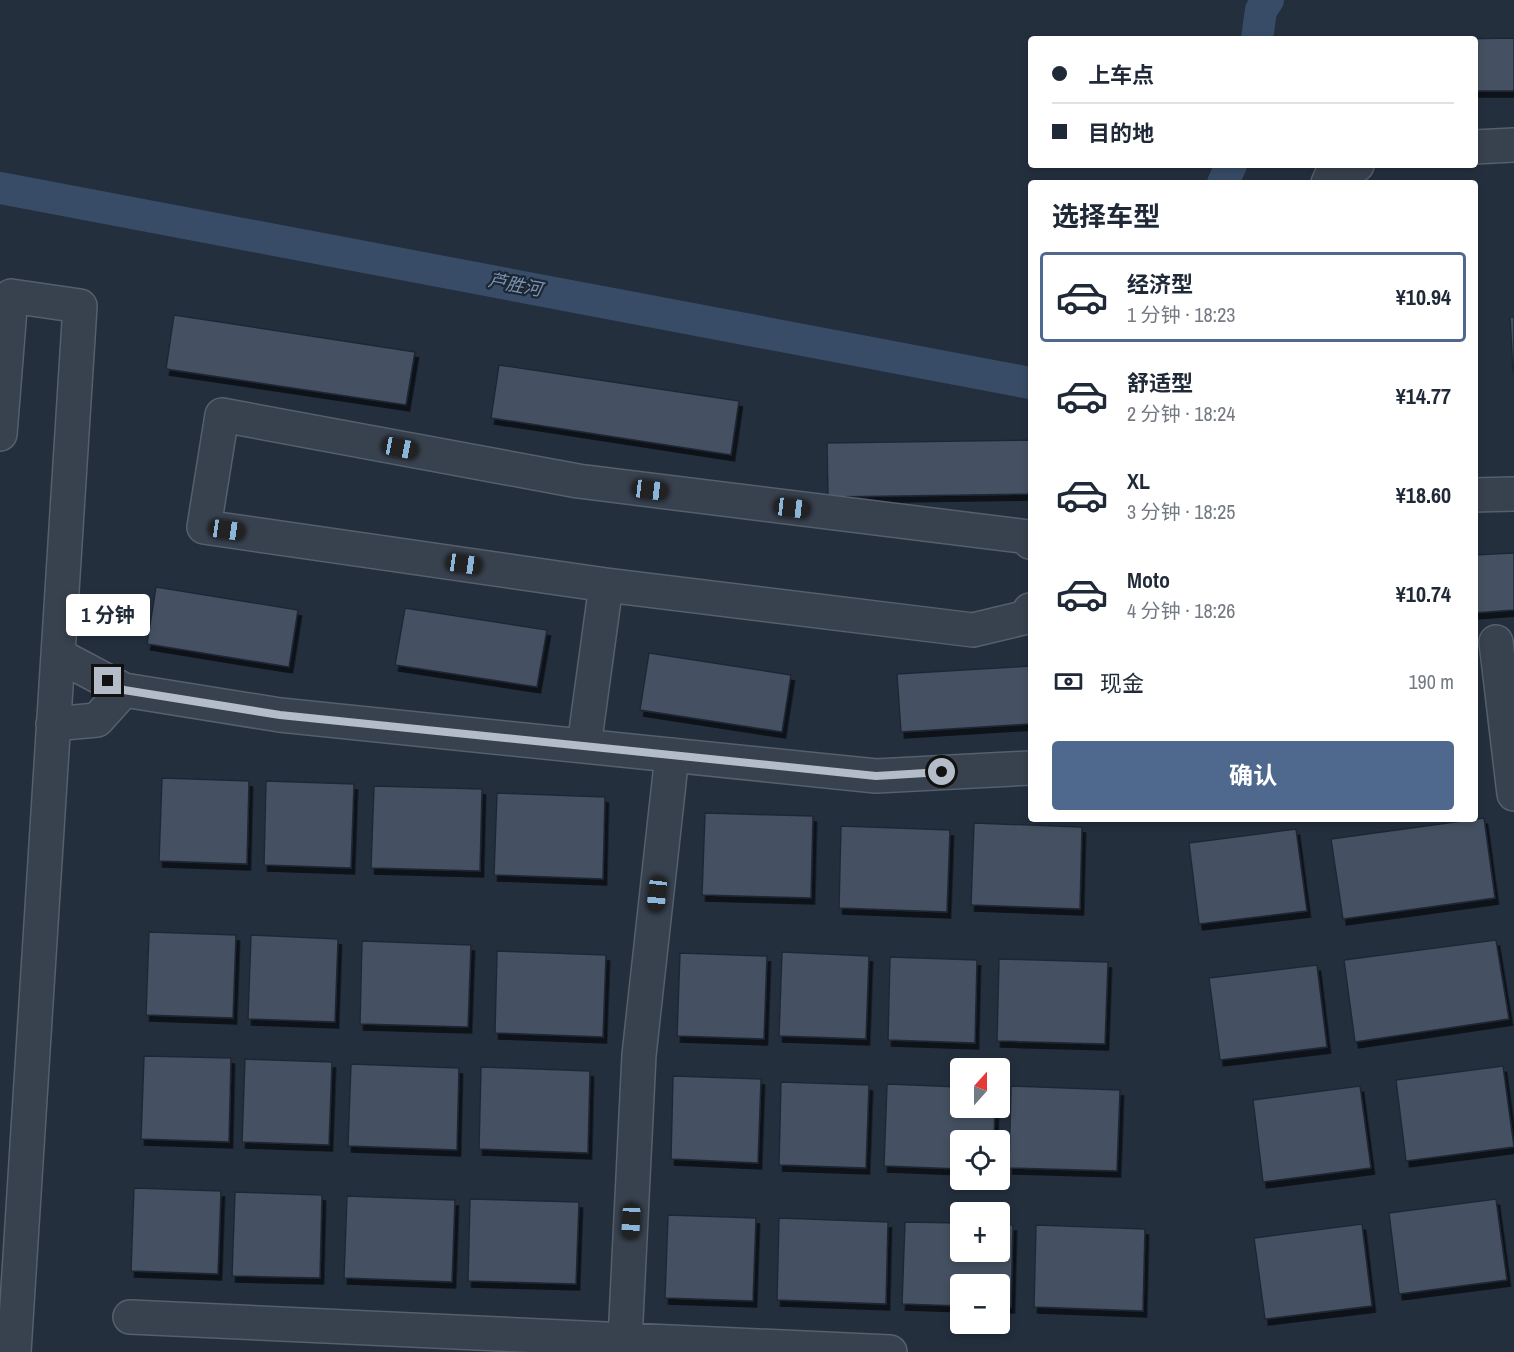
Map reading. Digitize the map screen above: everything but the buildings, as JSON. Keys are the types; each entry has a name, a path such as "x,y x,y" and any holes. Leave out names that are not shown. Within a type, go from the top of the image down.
{"street":[{"path":"1478,147 1514,145"},
{"path":"1329,180 1332,174 1349,168"},
{"path":"0,434 11,296 80,306 14,1352"},
{"path":"1028,537 578,481 222,415 204,527 606,585 973,630 1027,617 1028,615"},
{"path":"1478,495 1514,494"},
{"path":"584,747 606,585"},
{"path":"1495,642 1514,794"},
{"path":"58,655 124,690 280,715 876,776 1028,768"},
{"path":"53,724 97,720 124,690"},
{"path":"625,1340 639,1055 672,755"},
{"path":"130,1317 890,1352"}],"waterway":[{"name":"芦胜河","path":"1257,36 1261,10 1268,0"},
{"name":"芦胜河","path":"1224,180 1230,168"},
{"name":"芦胜河","path":"0,188 1028,383"}],"route":[{"path":"108,681 124,690 280,715 876,776 942,772"}]}
